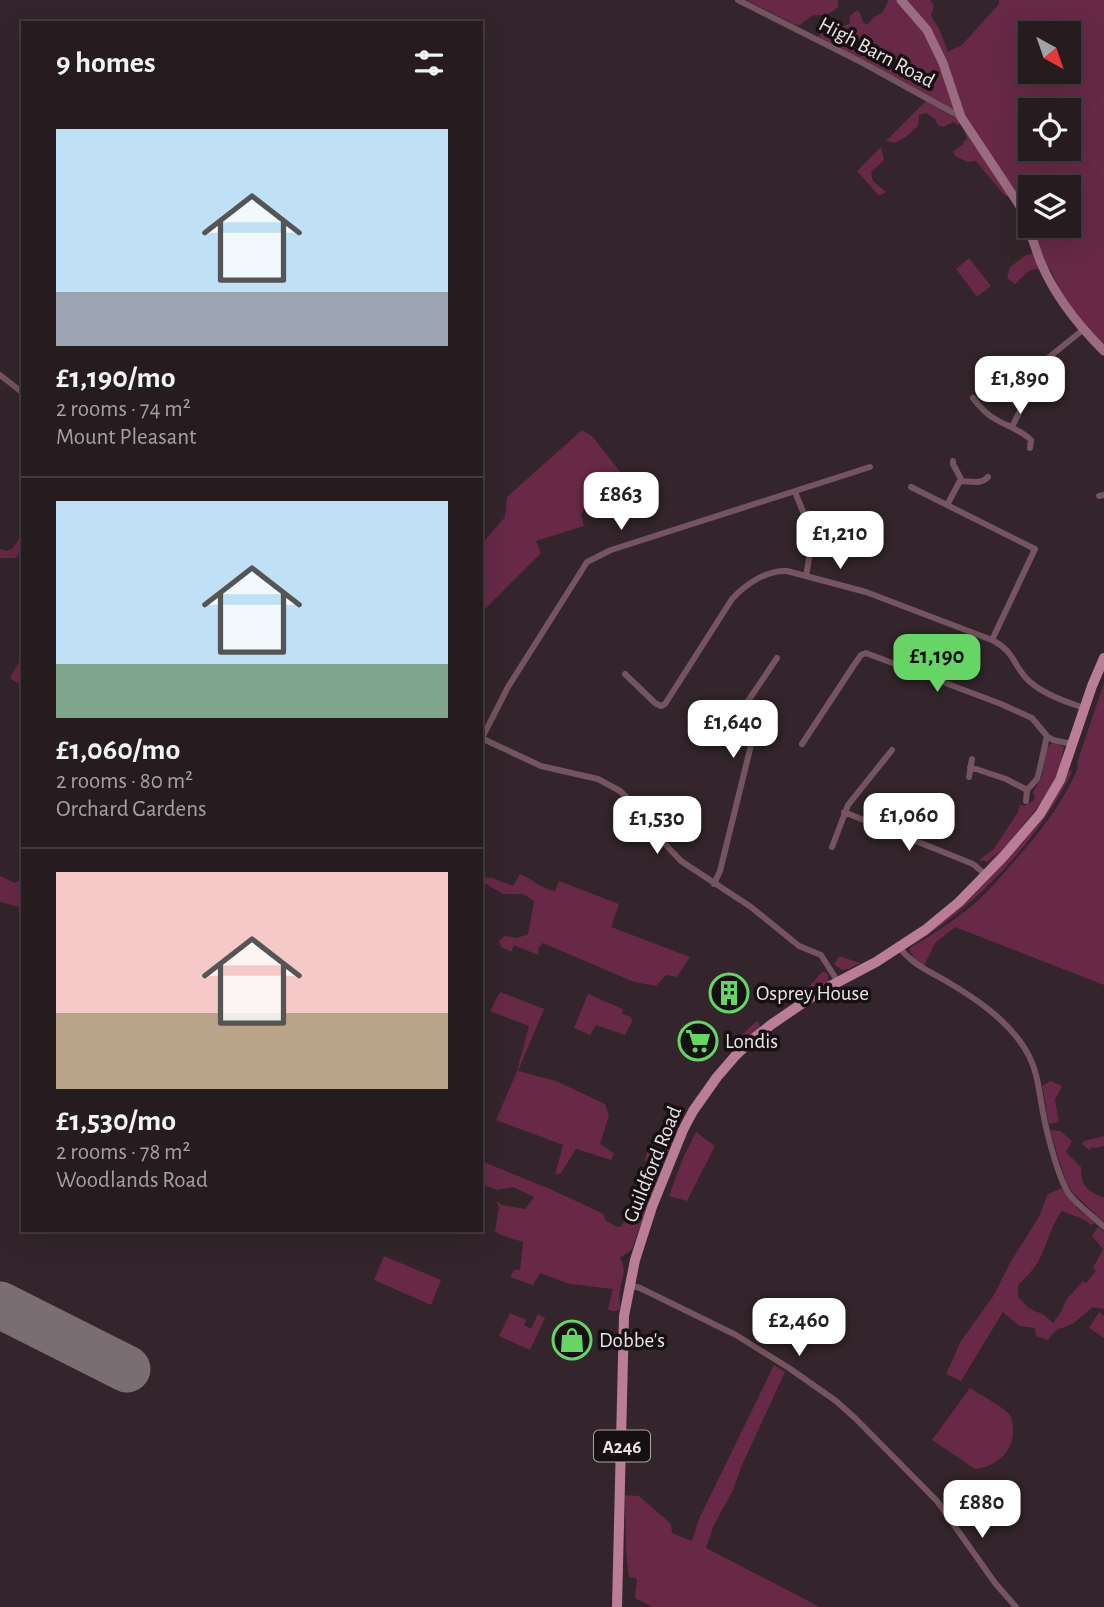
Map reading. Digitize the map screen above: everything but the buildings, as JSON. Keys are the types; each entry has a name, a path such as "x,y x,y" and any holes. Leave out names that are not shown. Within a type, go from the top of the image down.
{"main road":[{"name":"Guildford Road","path":"617,1607 624,1316 642,1238 683,1130 704,1095 729,1063 753,1039 789,1012 876,962 925,930 959,902 1015,843 1051,797 1060,780 1104,658"}],"street":[{"name":"High Barn Road","path":"738,0 863,63 961,117"},
{"path":"901,0 927,30 935,45 961,117 1018,203 1048,277 1084,329 1104,351"},
{"path":"1012,427 1042,366 1084,329"},
{"path":"0,375 21,391"},
{"path":"973,398 985,412 1026,435 1031,440 1030,448"},
{"path":"947,505 961,480 953,461"},
{"path":"483,734 508,687 587,562 611,550 870,467"},
{"path":"960,481 978,482 988,477"},
{"path":"911,487 1035,549 992,640"},
{"path":"795,492 813,536 806,576"},
{"path":"625,674 661,706 669,699 740,590 759,578 777,571 787,571 866,592 992,640 1006,648 1031,683 1043,691 1084,708"},
{"path":"802,744 861,655 866,653 1007,706 1032,718 1053,740 1073,744"},
{"path":"715,884 754,733 746,708 777,658"},
{"path":"1026,801 1027,790 1037,779 1047,736"},
{"path":"483,739 541,766 598,779 620,790 637,807 672,853 751,906 799,946 821,955 838,982"},
{"path":"832,847 844,812 892,750"},
{"path":"969,777 972,759"},
{"path":"970,767 1006,779 1027,790"},
{"path":"844,812 973,864 986,875"},
{"path":"899,947 912,962 972,997 1004,1024 1024,1048 1037,1078 1046,1128 1064,1185 1069,1194 1104,1227"},
{"path":"629,1285 736,1335 836,1401 937,1501 995,1583 1016,1607"}],"shaded area":[{"path":"746,0 838,0 838,7 827,14 814,15 798,26"},
{"path":"889,0 930,0 934,6 931,15 948,52 960,47 999,4 999,0 1104,0 1104,346 1063,297 1052,273 1045,266 1035,238 1081,238 1081,175 1018,175 1018,205 957,112 817,37 822,33 833,37 837,35 842,26 850,24 849,17 857,10 867,25 882,13"},
{"path":"926,101 961,123 958,125 953,122 943,127 926,113 919,115 918,126 906,137 895,143 886,141"},
{"path":"964,129 1007,196 976,161 967,162 955,156 953,151 967,139"},
{"path":"881,147 884,160 871,172 873,181 886,192 879,196 857,171"},
{"path":"1033,254 1039,269 1030,270 1015,284 1007,278 1010,267 1026,255"},
{"path":"969,258 991,286 977,297 956,269"},
{"path":"582,430 592,436 625,478 613,491 584,509 581,515 584,526 536,541 541,553 483,611 483,543 505,517 507,497"},
{"path":"21,536 21,550 16,558 0,558 0,549 12,549"},
{"path":"20,660 21,686 10,678"},
{"path":"1104,683 1104,985 955,927 935,943 924,966 918,963 910,948 983,896 1030,843 1057,807 1078,768 1077,763"},
{"path":"1056,743 1064,747 1061,760 1065,751 1066,755 1037,808 993,863 988,864 998,853 988,861 979,860 993,850 1020,805 1024,806 1033,801 1033,792 1042,777 1046,749 1050,744"},
{"path":"1070,770 1072,772 1042,823 1004,870 959,911 911,946 965,901"},
{"path":"520,874 550,890 555,891 559,881 619,904 611,927 690,957 677,977 666,975 656,986 634,982 543,943 539,947 538,955 514,945 511,952 501,947 499,941 505,936 517,938 528,934 534,901 523,894 503,894 483,884 483,877 513,886"},
{"path":"0,876 15,883 21,880 21,907 0,902"},
{"path":"839,956 860,963 842,970 834,964"},
{"path":"822,972 827,973 829,981 810,992 807,989"},
{"path":"500,992 544,1009 518,1071 556,1081 605,1104 609,1115 600,1144 614,1153 611,1160 576,1149 561,1173 555,1175 563,1145 496,1120 517,1071 529,1026 490,1011"},
{"path":"588,994 623,1009 622,1014 631,1017 632,1021 625,1035 596,1025 590,1035 574,1028"},
{"path":"757,1021 761,1027 735,1049 731,1046 752,1025"},
{"path":"1051,1081 1062,1086 1055,1100 1059,1122 1049,1124 1042,1086"},
{"path":"1050,1130 1060,1131 1072,1141 1066,1152 1081,1167 1086,1186 1104,1197 1104,1222 1073,1193 1066,1182"},
{"path":"696,1132 715,1146 687,1201 669,1196"},
{"path":"666,1133 674,1140 664,1162 655,1170 660,1172 632,1249 620,1258 624,1271 620,1309 608,1309 613,1289 570,1284 540,1273 533,1285 510,1277 514,1270 520,1270 523,1242 495,1231 499,1207 496,1201 502,1205 525,1209 534,1197 513,1187 497,1190 483,1185 483,1162 604,1214 605,1220 617,1227 622,1226 638,1184 652,1169 645,1160 656,1137"},
{"path":"1104,1136 1104,1146 1092,1147 1089,1150 1082,1144 1084,1141"},
{"path":"1061,1188 1078,1209 1095,1223 1091,1225 1062,1211 1038,1262 1018,1285 1018,1297 1029,1308 1053,1323 1066,1300 1096,1271 1093,1268 1103,1249 1092,1236 1098,1227 1104,1232 1104,1309 1093,1307 1073,1323 1055,1331 1048,1340 1036,1336 1035,1328 1019,1326 1003,1312 961,1381 946,1374 961,1341 994,1295 1040,1215 1047,1195"},
{"path":"384,1256 441,1280 431,1305 374,1280"},
{"path":"1099,1312 1104,1316 1104,1338 1089,1328"},
{"path":"510,1313 526,1320 524,1325 531,1329 538,1314 545,1318 530,1350 499,1336"},
{"path":"774,1365 785,1372 733,1490 713,1527 706,1548 820,1607 652,1607 635,1598 637,1579 629,1577 626,1552 625,1495 639,1496 671,1524 672,1533 692,1541 699,1519"},
{"path":"970,1388 1008,1413 1013,1427 1011,1444 1003,1456 990,1465 975,1469 932,1440"}],"runway":[{"path":"0,1305 127,1369"}],"place":[{"name":"Osprey House","path":"729,993"},
{"name":"Londis","path":"698,1041"},
{"name":"Dobbe's","path":"572,1340"}]}
